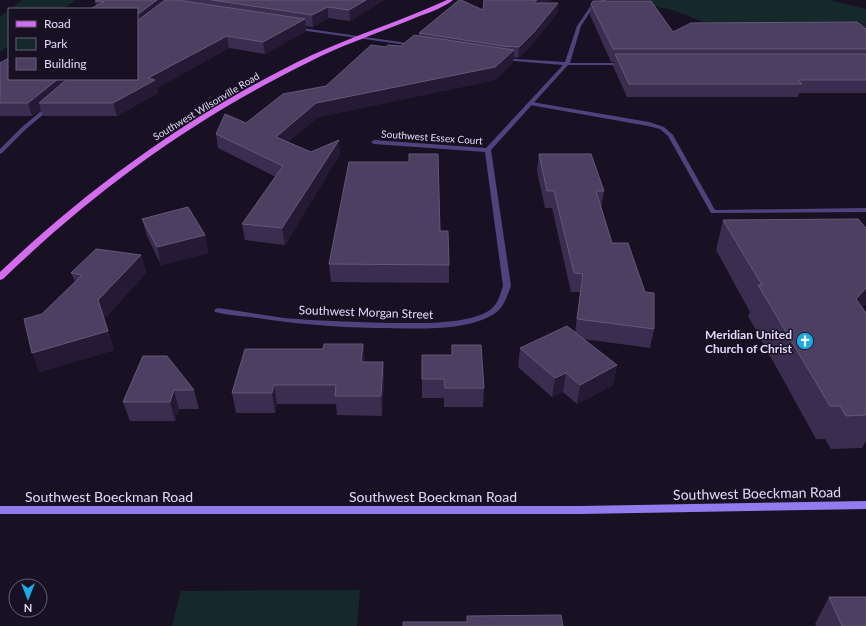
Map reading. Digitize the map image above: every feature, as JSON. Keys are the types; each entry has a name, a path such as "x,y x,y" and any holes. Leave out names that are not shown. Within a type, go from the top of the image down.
{"main road":[{"name":"Southwest Wilsonville Road","path":"0,277 47,233 85,201 166,140 243,94 315,57 452,0"},
{"name":"Southwest Boeckman Road","path":"0,510 580,510 866,505"}],"street":[{"path":"488,150 532,104 567,64 579,26 593,5 605,0"},
{"path":"287,26 420,46"},
{"path":"495,58 567,64 627,64"},
{"path":"0,152 23,129 52,104"},
{"path":"532,104 649,124 662,128 670,135 713,212 866,210"},
{"name":"Southwest Essex Court","path":"374,142 488,150"},
{"name":"Southwest Morgan Street","path":"218,310 284,320 332,324 416,326 444,325 472,320 492,312 500,304 507,286 488,150"}],"green space":[{"path":"22,0 76,0 64,8 11,8"},
{"path":"651,0 830,0 866,9 866,30 706,23 676,11 646,4"},
{"path":"8,11 8,47 0,52 0,17"},
{"path":"360,590 357,626 172,626 181,591"}],"building":[{"path":"157,0 138,14 138,8 92,8 104,2 95,1"},
{"path":"165,0 177,0 305,19 263,42 227,36 148,78 155,80 113,103 39,103 66,80 138,80 138,20"},
{"path":"212,0 366,0 349,10 328,7 312,15"},
{"path":"459,0 483,10 484,0 537,0 533,3 558,3 534,32 519,47 503,46 419,33"},
{"path":"593,1 651,1 673,32 691,23 857,22 866,29 866,49 613,49 591,4"},
{"path":"414,35 514,50 495,67 316,103 276,137 311,152 339,140 282,228 242,224 283,166 216,134 225,114 246,123 283,94 326,86 371,45 386,47 388,45 401,46"},
{"path":"615,54 866,54 866,80 798,80 802,84 629,84"},
{"path":"8,59 8,80 57,80 28,103 0,103 0,63"},
{"path":"409,154 438,154 440,231 448,231 449,265 329,264 349,162 409,162"},
{"path":"539,154 591,154 604,191 596,191 612,243 628,243 645,292 654,293 654,329 577,319 583,274 574,273 554,191 547,191"},
{"path":"188,207 205,235 157,247 142,219"},
{"name":"Meridian United Church of Christ","path":"858,219 866,228 866,288 856,299 866,313 866,415 846,416 840,406 830,406 758,285 762,285 723,220"},
{"path":"96,249 141,255 98,300 108,331 32,353 24,319 42,314 82,275 71,273"},
{"path":"567,326 617,365 580,385 566,373 555,378 520,348"},
{"path":"324,344 363,344 361,362 383,362 381,396 335,396 336,385 274,385 272,393 232,393 245,349 323,349"},
{"path":"452,345 481,345 484,388 445,388 444,379 422,379 422,355 452,355"},
{"path":"143,356 167,356 194,390 174,390 170,402 123,402"},
{"path":"829,597 866,597 866,626 842,626"},
{"path":"561,615 563,626 403,626 403,622 467,622 467,616"}],"place":[{"name":"Meridian United Church of Christ","path":"805,341"}]}
